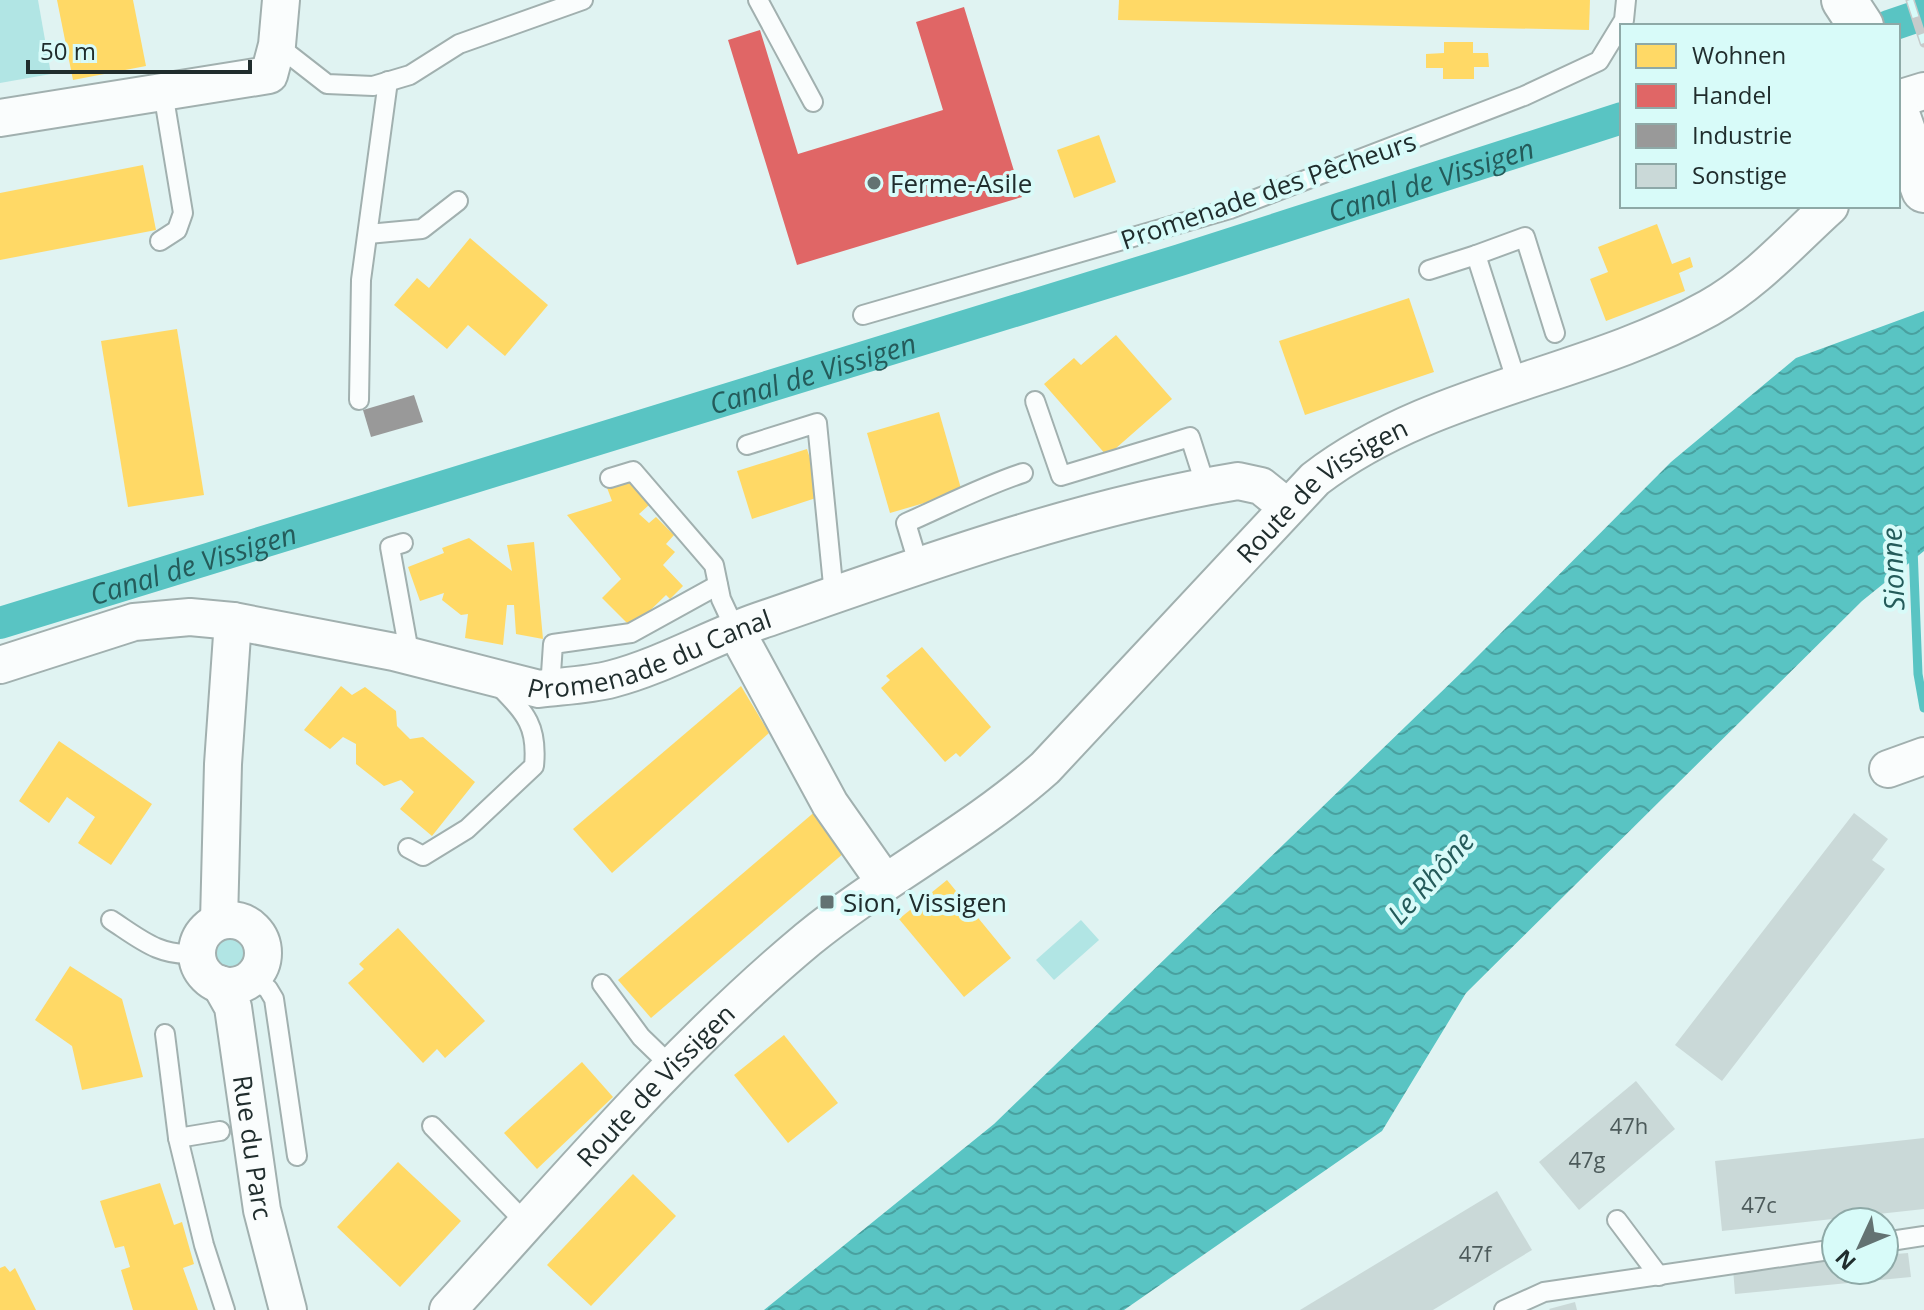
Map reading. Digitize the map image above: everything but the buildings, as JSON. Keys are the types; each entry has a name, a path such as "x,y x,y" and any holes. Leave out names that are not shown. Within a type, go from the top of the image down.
{"main road":[{"path":"1900,123 1924,190"}],"street":[{"path":"0,118 163,92 273,60 281,0"},
{"path":"1900,98 1924,91"},
{"path":"1900,183 1924,198"},
{"name":"Route de Vissigen","path":"448,1310 672,1067 787,958 884,881 996,808 1045,768 1286,506 1350,452 1420,418 1657,333 1711,307 1786,249 1828,208"},
{"name":"Promenade du Canal","path":"0,665 151,618 190,617 233,621 404,655 539,689 550,688 612,679 735,629 919,566 1074,519 1238,481 1251,483 1286,506"},
{"path":"219,921 223,764 233,621"},
{"path":"735,629 830,804 884,881"},
{"path":"197,953 203,933 219,921 242,921 259,936 263,958 236,981"},
{"name":"Rue du Parc","path":"197,953 203,972 236,981 233,1007 262,1210 288,1310"}],"lane":[{"path":"273,60 327,84 373,86 410,75 459,44 583,0"},
{"path":"758,0 813,102"},
{"name":"Promenade des Pêcheurs","path":"1622,24 1626,0"},
{"name":"Promenade des Pêcheurs","path":"863,315 1230,209 1524,96 1599,61 1620,27"},
{"path":"359,400 361,280 388,81"},
{"path":"160,241 177,230 183,213 163,92"},
{"path":"368,234 422,229 458,201"},
{"path":"1429,270 1525,237 1555,333"},
{"path":"1476,255 1517,383"},
{"path":"1035,401 1061,476 1190,437 1206,487"},
{"path":"747,445 817,423 834,595"},
{"path":"610,478 633,471 714,565 718,585 735,629"},
{"path":"919,566 906,523 969,496 986,485 1023,473"},
{"path":"403,543 390,547 407,641 404,655"},
{"path":"550,688 553,644 631,633 718,585"},
{"path":"408,848 423,856 467,829 534,766 537,740 525,713 491,677"},
{"path":"111,920 155,949 176,956 197,953"},
{"path":"236,981 268,989 274,999 297,1156"},
{"path":"602,984 641,1037 672,1067"},
{"path":"165,1034 178,1138 204,1245 225,1310"},
{"path":"432,1126 527,1224"},
{"path":"178,1138 220,1131"},
{"path":"1617,1220 1659,1276"},
{"path":"1900,1240 1924,1236"},
{"path":"1504,1310 1544,1292 1820,1251"}],"shaded area":[{"path":"0,0 38,0 51,74 0,83"},
{"path":"1081,920 1099,940 1054,980 1036,960"},
{"path":"230,937 242,942 247,954 242,966 230,971 218,966 213,954 218,942"}],"water":[{"name":"Le Rhône","path":"1924,311 1924,551 1862,601 1466,993 1382,1131 1124,1310 764,1310 994,1124 1465,669 1671,462 1796,358"}],"waterway":[{"name":"Canal de Vissigen","path":"1895,24 1924,14"},
{"name":"Canal de Vissigen","path":"0,623 1180,260 1620,119"},
{"name":"Sionne","path":"1913,548 1918,674 1924,708"}],"railway":[{"path":"1910,0 1924,43"}],"place":[{"name":"Ferme-Asile","path":"874,183"},
{"name":"Sion, Vissigen","path":"827,902"}]}
